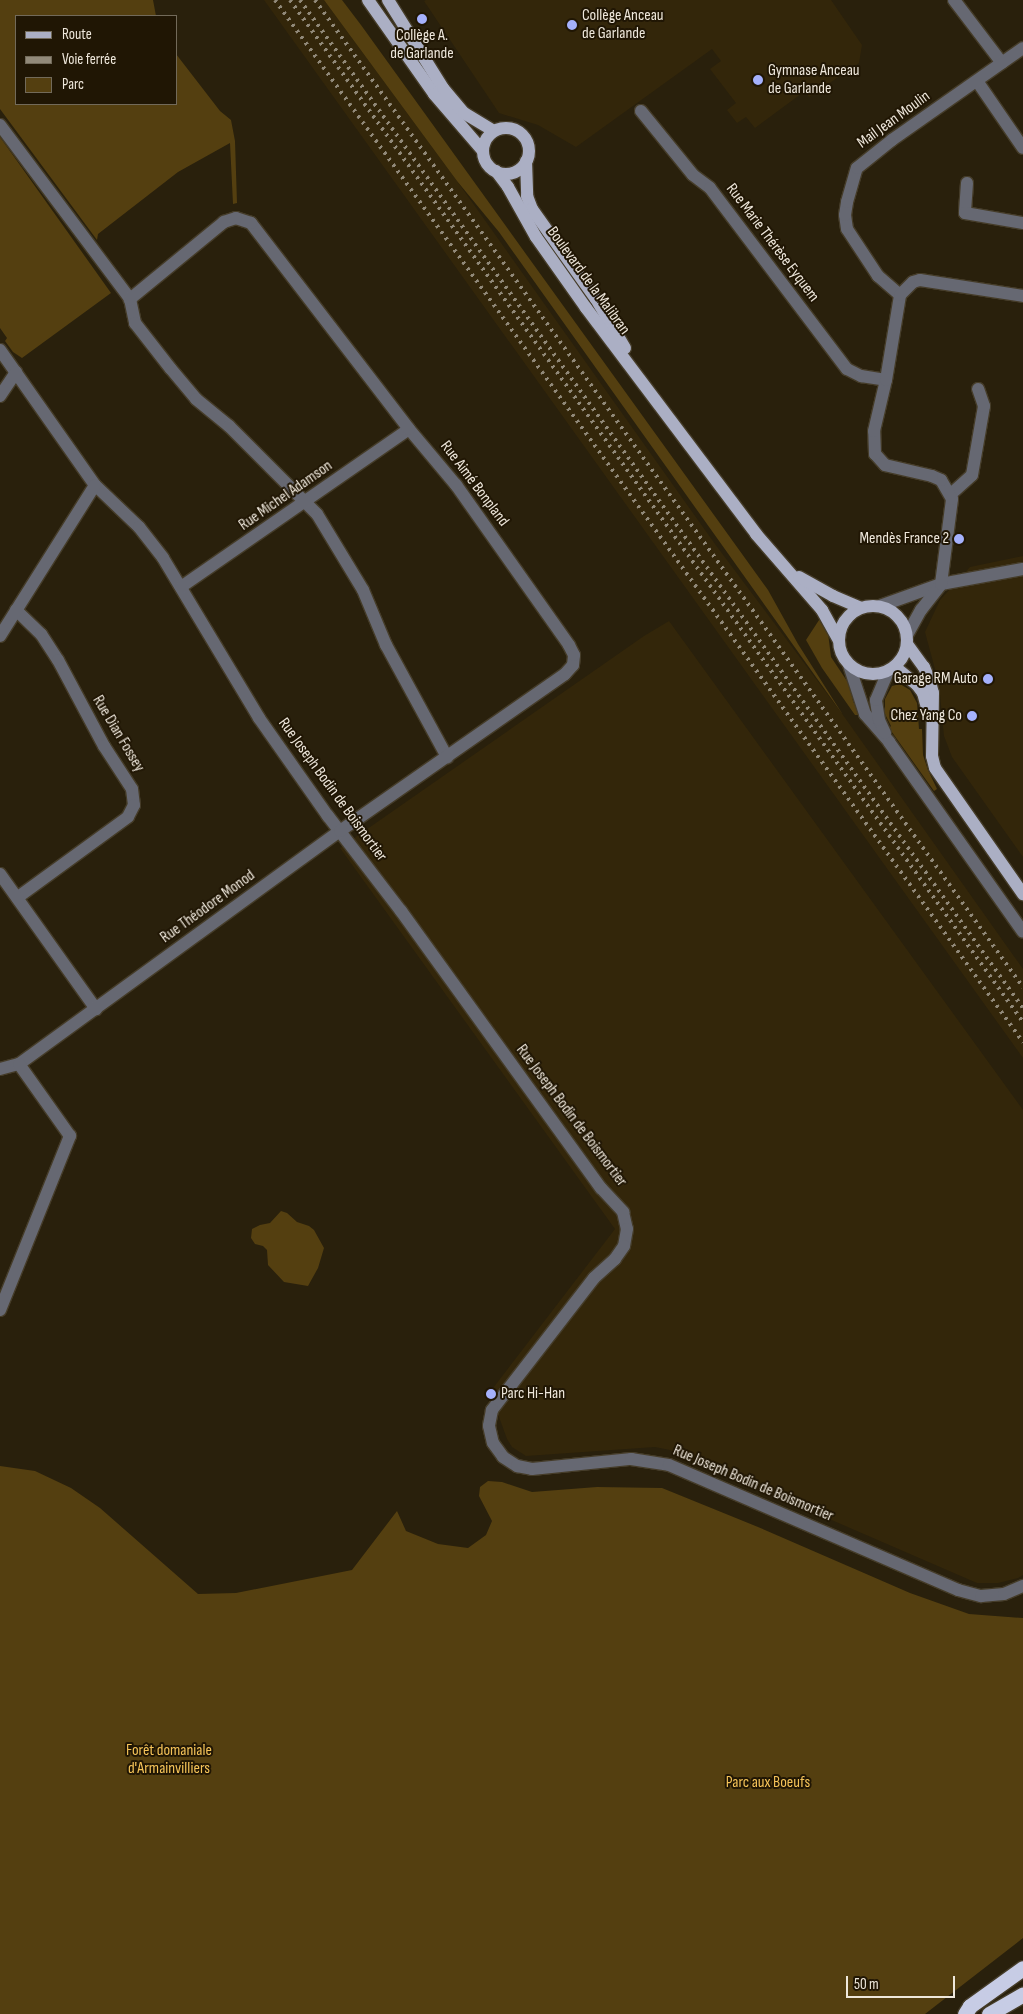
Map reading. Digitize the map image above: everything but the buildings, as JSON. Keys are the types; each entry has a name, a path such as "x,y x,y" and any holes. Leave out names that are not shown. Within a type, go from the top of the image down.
{"highway":[{"path":"966,2014 970,2006 1023,1968"},
{"path":"989,2014 1023,1994"}],"main road":[{"path":"368,0 434,94 483,151 486,163 496,171 509,173 516,171 526,162 528,147 522,134 508,128 494,131 486,139 483,151"},
{"path":"388,0 443,88 464,113 494,131"},
{"name":"Boulevard de la Malibran","path":"526,162 526,196 532,209 596,299 660,405"},
{"name":"Boulevard de la Malibran","path":"496,171 508,186 547,253 756,534 794,575 822,610 838,639"},
{"name":"Boulevard de la Malibran","path":"794,575 833,596 861,608"},
{"path":"931,724 922,693 917,684 892,670 863,672 849,665 840,652 838,639 847,618 861,608 880,606 899,619 907,640 924,667 933,693 931,724 932,756 938,775 1023,894"},
{"path":"892,670 902,658 907,640"}],"street":[{"path":"954,0 1002,63"},
{"name":"Mail Jean Moulin","path":"900,295 878,276 847,229 845,215 854,178 862,163 1023,48"},
{"path":"977,81 1023,148"},
{"name":"Rue Marie Thérèse Eyquem","path":"640,111 693,175 710,188 847,369 861,376 886,380"},
{"path":"0,125 130,299 135,323 196,399 228,426 317,514 360,583 386,645 447,757"},
{"path":"967,183 965,213 1023,223"},
{"name":"Rue Aimé Bonpland","path":"130,299 224,222 236,218 244,219 251,223 409,429 456,485 574,654 573,665 565,674 340,831"},
{"path":"907,640 921,610 941,584 952,509 951,494 941,480 932,476 893,468 878,460 873,445 874,430 886,380 900,295 913,282 920,280 1023,296"},
{"name":"Rue Joseph Bodin de Boismortier","path":"0,350 94,485 139,527 163,558 259,718 601,1188 623,1212 627,1229 624,1246 616,1259 594,1278 492,1410 489,1426 493,1443 503,1457 517,1466 532,1469 631,1459 662,1463 958,1590 981,1596 1004,1594 1023,1586"},
{"path":"0,396 16,372"},
{"path":"951,494 972,475 984,406 978,389"},
{"name":"Rue Michel Adamson","path":"181,587 409,429"},
{"path":"0,636 94,485"},
{"path":"880,606 941,584 1023,569"},
{"name":"Rue Dian Fossey","path":"16,610 40,634 58,660 104,746 132,789 134,805 128,817 17,898"},
{"path":"849,665 864,714 889,742 1023,932"},
{"path":"889,742 879,720 876,700 892,670"},
{"name":"Rue Théodore Monod","path":"0,1069 19,1064 340,831"},
{"path":"0,874 96,1009"},
{"path":"0,1310 70,1136 19,1064"}],"shaded area":[{"path":"264,0 324,0 457,181 715,544 843,715 1023,969 1023,1058"},
{"name":"Collège Anceau de Garlande","path":"831,0 862,45 859,63 809,97 805,91 755,128 746,117 737,123 727,110 736,103 710,69 721,61 712,49 576,147 538,125 499,113 424,1"},
{"path":"1023,556 1023,857 952,757 944,736 939,684 925,632 940,600 970,567"},
{"path":"669,621 1023,1110 1023,1575 1018,1578 998,1583 977,1583 670,1450 655,1447 526,1456 512,1447 507,1439 490,1392 615,1229 340,848 644,636"}],"green space":[{"path":"0,0 153,0 156,15 15,15 15,105 178,105 178,57 220,111 231,120 235,141 237,203 233,204 230,143 178,172 98,234 97,240 0,109"},
{"path":"324,0 342,0 361,25 768,590 798,644 843,715 499,232 457,181"},
{"path":"0,137 111,293 22,358 13,352 5,341 7,338 0,328"},
{"path":"821,617 828,633 831,657 849,684 859,715 855,715 822,668 806,640"},
{"path":"900,684 910,690 917,703 919,729 922,729 923,755 937,789 934,791 889,728 891,726 885,714 885,699 892,686"},
{"path":"281,1211 287,1213 297,1222 314,1230 324,1248 318,1268 308,1286 284,1282 268,1265 267,1250 263,1246 255,1244 251,1238 252,1229 270,1223"},
{"path":"0,1466 35,1471 71,1488 100,1508 198,1594 236,1593 352,1570 397,1511 406,1531 438,1544 468,1548 486,1535 492,1521 479,1496 480,1487 488,1481 502,1482 532,1492 597,1487 662,1488 758,1527 910,1593 969,1614 1023,1618 1023,1938 925,2014 0,2014"}],"railway":[{"path":"275,0 1023,1042"},
{"path":"290,0 1023,1022"},
{"path":"300,0 1023,1008"},
{"path":"315,0 1023,987"}],"place":[{"name":"Collège A. de Garlande","path":"422,19"},
{"name":"Collège Anceau de Garlande","path":"572,25"},
{"name":"Gymnase Anceau de Garlande","path":"758,80"},
{"name":"Mendès France 2","path":"959,539"},
{"name":"Garage RM Auto","path":"988,679"},
{"name":"Chez Yang Co","path":"972,716"},
{"name":"Parc Hi-Han","path":"491,1394"}],"park label":[{"name":"Forêt domaniale d'Armainvilliers","path":"169,1760"},
{"name":"Parc aux Boeufs","path":"768,1783"}]}
